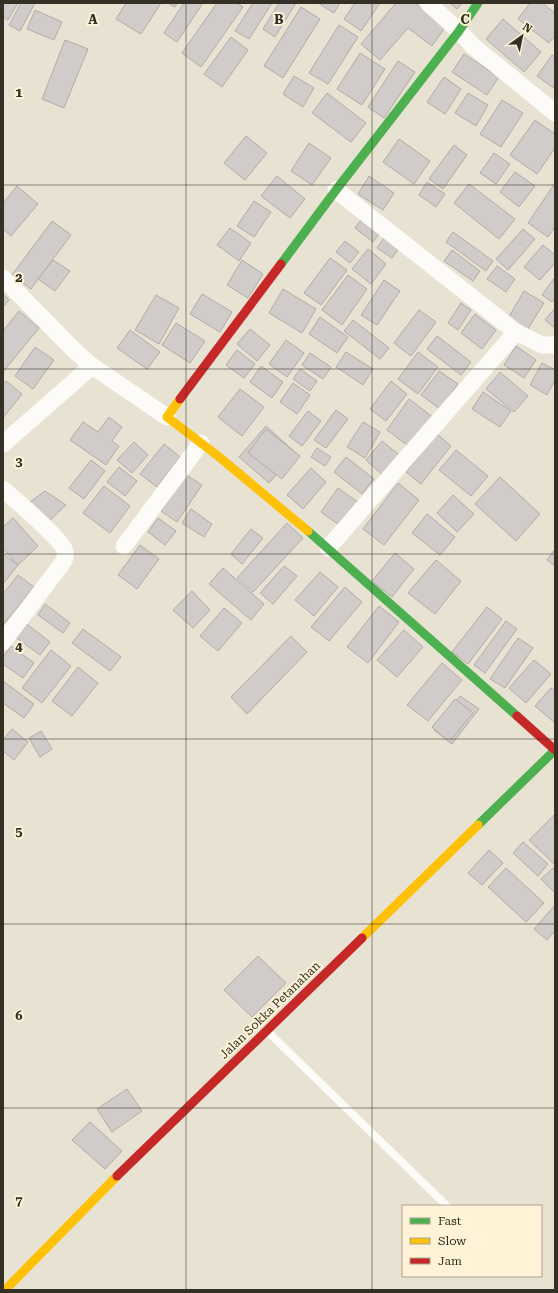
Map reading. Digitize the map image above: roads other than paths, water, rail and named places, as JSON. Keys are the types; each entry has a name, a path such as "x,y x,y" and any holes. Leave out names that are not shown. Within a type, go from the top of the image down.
{"street":[{"path":"428,3 473,46 555,113"},
{"path":"166,417 336,190 459,31 478,3"},
{"path":"336,190 516,332 535,343 542,345 555,345"},
{"path":"3,278 75,351 92,366 201,443 328,548 555,750"},
{"path":"328,548 516,332"},
{"path":"3,444 92,366"},
{"path":"124,546 201,443"},
{"path":"3,489 56,538 64,550 65,555 64,561 3,642"},
{"name":"Jalan Sokka Petanahan","path":"5,1290 106,1187 555,750"}],"lane":[{"path":"267,1031 446,1205"}]}
